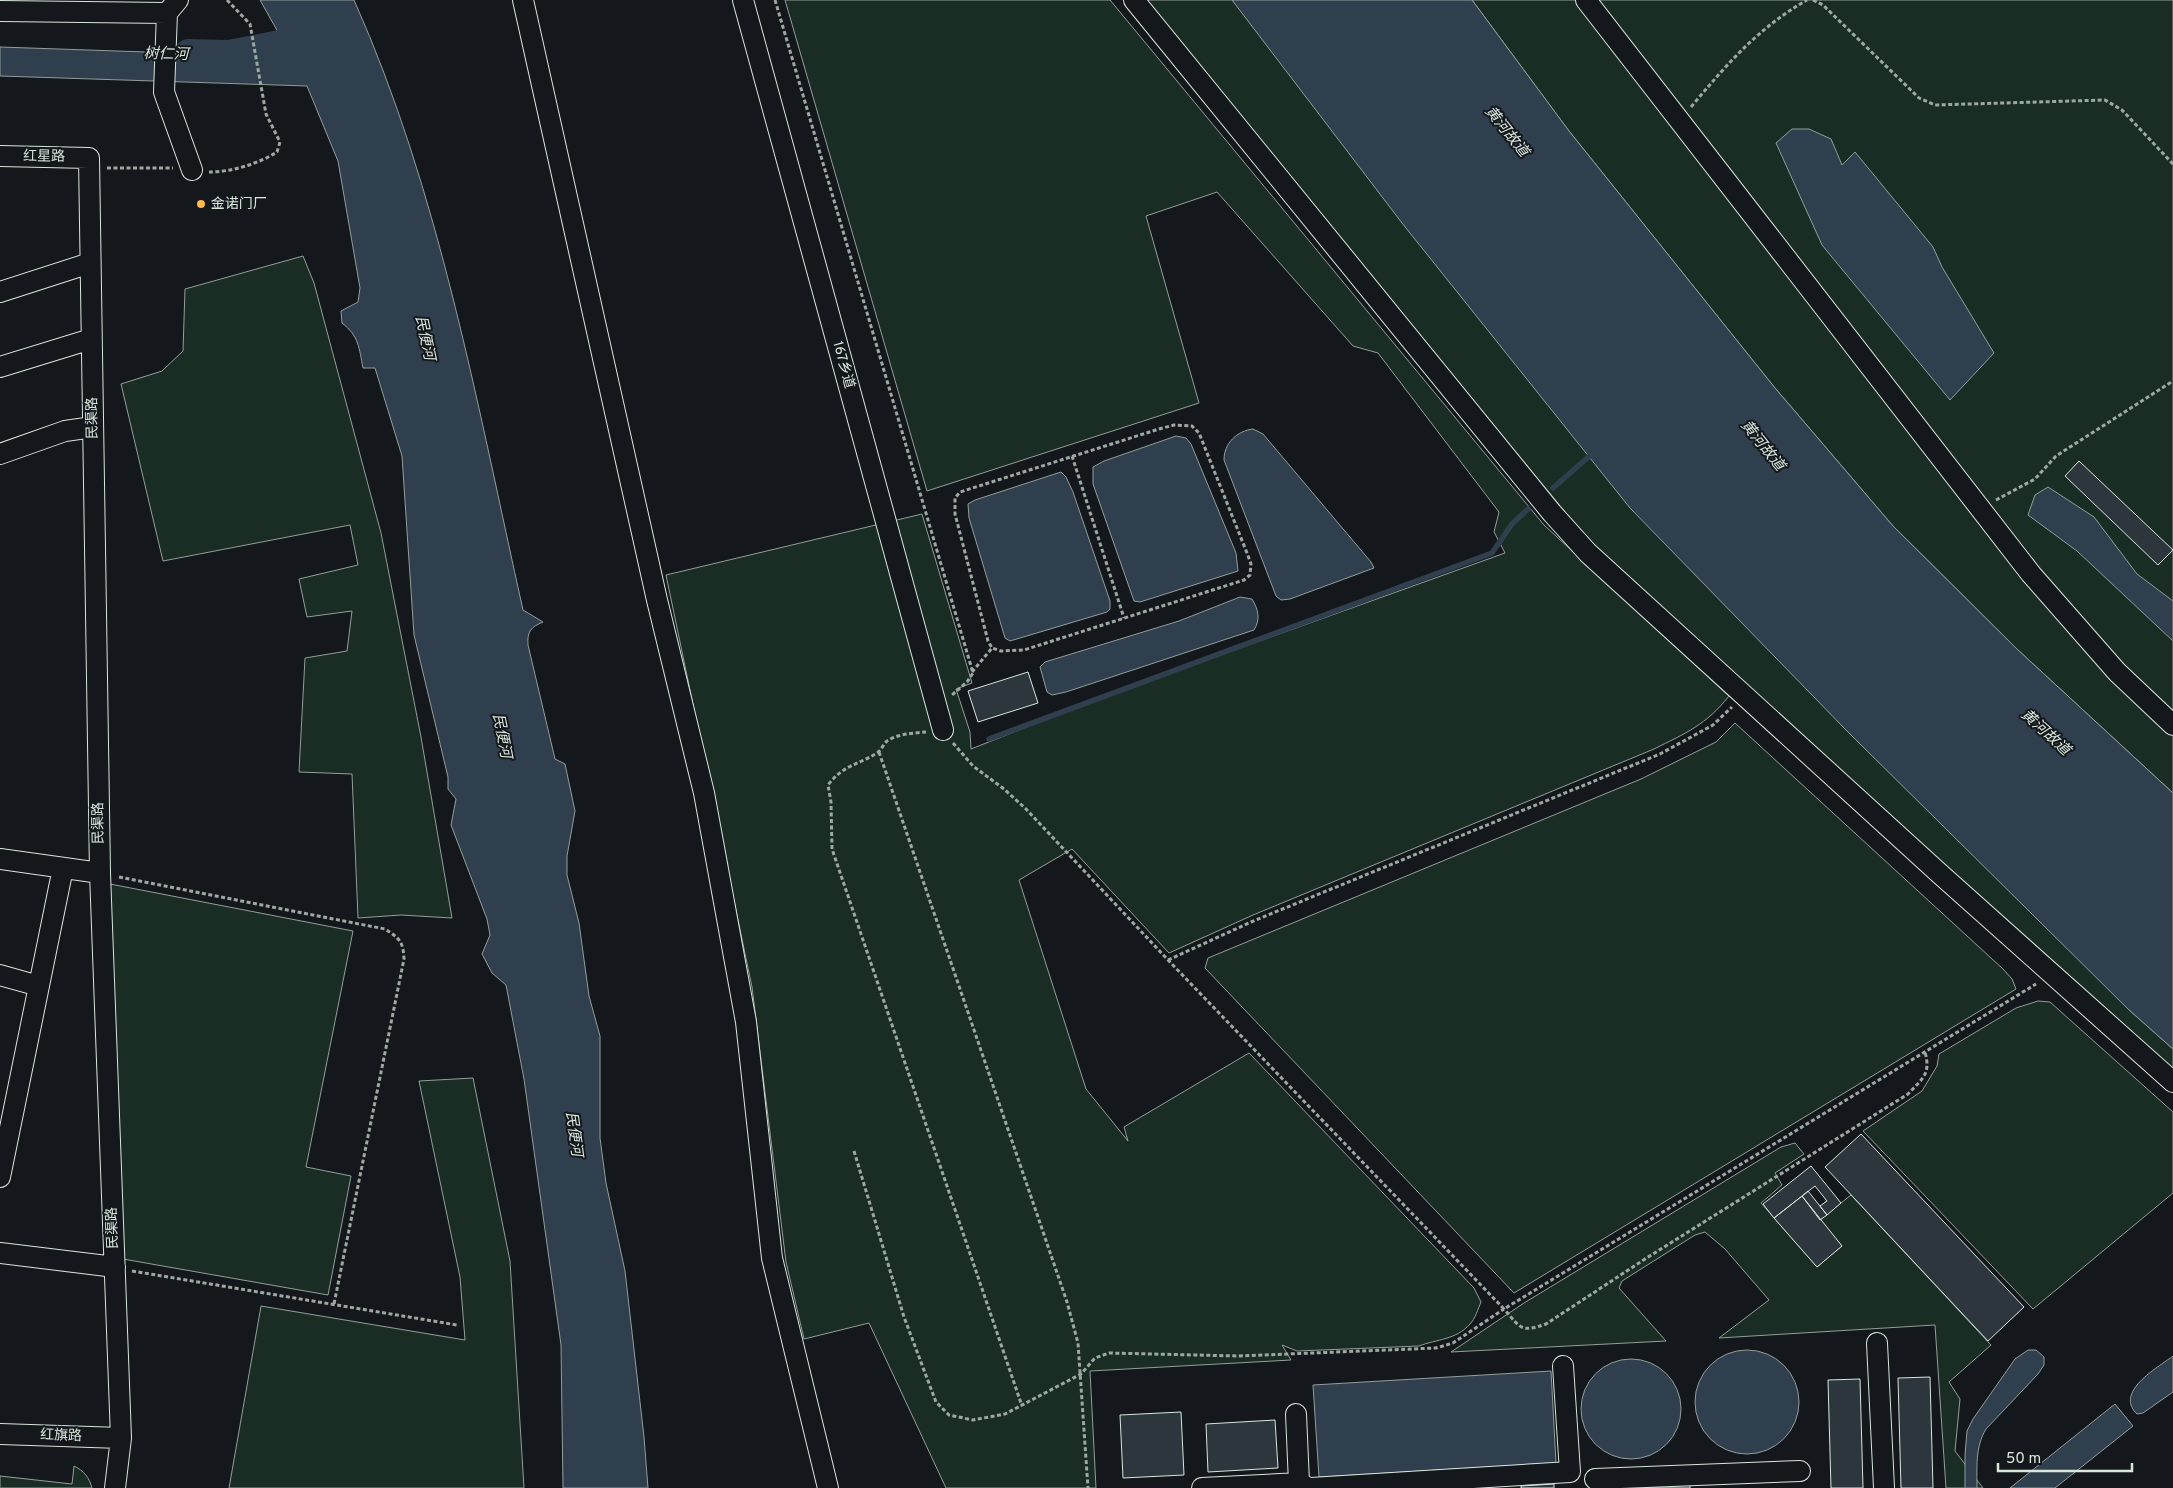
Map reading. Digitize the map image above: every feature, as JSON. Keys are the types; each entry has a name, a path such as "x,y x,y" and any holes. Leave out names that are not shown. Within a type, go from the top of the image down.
{"street":[{"path":"523,0 657,600 704,793 746,1022 772,1258 828,1488"},
{"name":"167乡道","path":"743,0 943,730"},
{"path":"1134,0 1552,513 1588,553 2052,975 2173,1082"},
{"path":"1586,0 2031,574 2116,672 2173,725"},
{"path":"0,11 172,6 166,35 164,92 192,170"},
{"name":"红星路","path":"0,156 89,158"},
{"name":"民渠路","path":"89,158 100,873 121,1438 115,1488"},
{"path":"0,292 90,263"},
{"path":"0,367 91,339"},
{"path":"0,454 65,431 93,427"},
{"path":"0,858 100,873"},
{"path":"0,1175 63,868"},
{"path":"0,975 39,986"},
{"path":"0,1253 114,1268"},
{"path":"1877,1343 1884,1488"},
{"path":"1563,1366 1570,1472"},
{"path":"1296,1414 1306,1486"},
{"name":"红旗路","path":"0,1434 121,1438"},
{"path":"1202,1488 1306,1486 1570,1472 1595,1483 1800,1471"}],"path":[{"path":"227,0 250,24 264,96"},
{"path":"775,0 972,672"},
{"path":"1680,120 1730,60 1755,36 1784,14 1808,0"},
{"path":"1813,0 1823,5 1919,98 1935,105 2105,100 2122,110 2173,164"},
{"path":"1980,508 2036,479 2056,456 2173,381"},
{"path":"1174,424 1192,426 1199,434 1251,564 1250,575 1244,580 1124,618 1024,650 1001,651 992,648 988,641 955,514 955,498 960,492 1174,424"},
{"path":"1072,456 1124,618"},
{"path":"936,705 951,697 967,682 972,672 992,648"},
{"path":"1168,960 1251,922 1660,754 1713,725 1742,694"},
{"path":"1022,1406 832,849 831,802 828,785 836,774 852,764 879,752 887,741 907,734 943,730 973,766 1004,789 1026,809 1168,960 1520,1326 1529,1330 1546,1324 1645,1258 1908,1094 1925,1076 1928,1065 1925,1052"},
{"path":"879,752 1067,1302 1078,1343 1088,1488"},
{"path":"100,873 377,928 397,937 403,946 404,959 334,1304"},
{"path":"854,1151 904,1317 936,1402 950,1415 973,1420 1005,1414 1022,1406 1081,1374 1095,1358 1109,1353 1238,1356 1436,1348 1453,1343 1504,1309 2052,975"},
{"path":"114,1268 457,1325"}],"green space":[{"path":"785,0 1110,0 1544,525 1729,696 1704,721 1686,733 1654,749 1253,915 1169,953 1072,849 1019,880 1086,1089 1128,1141 1124,1127 1249,1053 1474,1288 1481,1302 1473,1319 1465,1329 1452,1336 1419,1346 1297,1351 1282,1345 1291,1360 1090,1371 1096,1488 946,1488 869,1323 804,1339 786,1262 752,987 666,575 922,514 972,683 956,689 970,732 971,749 1095,700 1505,553 1494,532 1499,512 1378,353 1353,346 1217,192 1146,216 1199,403 927,491"},
{"path":"1146,0 1238,0 2128,1009 2173,1049 2173,1072 1588,540"},
{"path":"1472,0 2173,0 2173,793 2018,650 1893,526 1775,388 1569,131"},
{"path":"303,256 314,283 381,533 421,737 452,918 401,915 358,918 352,774 299,772 305,658 347,651 352,611 307,617 299,579 358,565 350,525 163,561 121,384 162,371 183,351 185,289"},
{"path":"1735,723 2003,969 2012,979 2016,989 1514,1293 1205,968 1208,958 1641,779 1716,742"},
{"path":"110,884 353,931 306,1167 351,1176 328,1295 123,1259"},
{"path":"2038,1001 2050,1002 2173,1112 2173,1193 2033,1309 1863,1131 1922,1091 1937,1066 1939,1054 2016,1008"},
{"path":"473,1078 510,1261 524,1488 229,1488 261,1306 465,1340 460,1277 419,1081"},
{"path":"1795,1143 1804,1154 1775,1173 1782,1185 1761,1203 1817,1267 1842,1246 1820,1220 1851,1195 1991,1345 1949,1382 1960,1399 1955,1451 1983,1488 1946,1488 1935,1325 1719,1338 1769,1300 1725,1249 1705,1232 1695,1235 1622,1281 1619,1288 1666,1341 1451,1352 1524,1303 1781,1147"},
{"path":"74,1466 86,1475 92,1488 0,1488 0,1476 72,1484"}],"water":[{"name":"民便河","path":"260,0 354,0 384,73 410,148 433,224 454,300 472,377 523,610 543,622 531,630 528,636 528,645 555,759 565,764 575,811 567,856 567,875 579,923 589,996 600,1036 600,1138 606,1183 625,1271 648,1488 563,1488 561,1345 524,1079 506,985 492,973 482,954 490,935 487,919 451,825 456,799 448,789 448,777 414,635 402,456 375,368 363,368 355,338 342,323 341,311 358,302 360,288 338,161 307,86 0,76 0,47 292,57"},
{"name":"黄河故道","path":"1232,0 1472,0 1569,131 1775,388 1893,526 2018,650 2173,793 2173,1049 2128,1009 1848,732 1630,508 1402,223"},
{"path":"1792,129 1809,129 1831,139 1842,165 1855,152 1933,247 1942,267 1994,353 1950,400 1822,245 1776,143"},
{"path":"1253,429 1263,434 1371,562 1374,568 1290,599 1281,600 1276,596 1224,460 1226,448 1232,439 1242,432"},
{"path":"1176,436 1186,438 1191,444 1236,553 1238,571 1140,602 1134,601 1093,484 1093,467 1104,461"},
{"path":"1061,472 1066,477 1073,492 1110,601 1110,609 1107,612 1010,641 1005,638 969,518 968,504 975,500"},
{"path":"2048,487 2094,517 2137,574 2173,601 2173,641 2077,551 2028,515 2035,495"},
{"path":"1240,597 1252,599 1256,607 1258,618 1254,630 1066,692 1052,695 1047,692 1040,667 1045,662 1179,621"},
{"path":"1747,1350 1767,1354 1784,1365 1795,1382 1799,1402 1795,1422 1784,1439 1767,1450 1747,1454 1727,1450 1710,1439 1699,1422 1695,1402 1699,1382 1710,1365 1727,1354"},
{"path":"2028,1350 2036,1350 2044,1357 2044,1365 2038,1374 1986,1429 1978,1450 1977,1488 1965,1488 1967,1431 1973,1419 2015,1359"},
{"path":"2173,1356 2173,1392 2143,1413 2137,1414 2131,1406 2131,1397 2134,1389 2140,1381"},
{"path":"1631,1359 1641,1360 1659,1367 1673,1381 1680,1399 1680,1419 1673,1437 1659,1451 1641,1458 1631,1459 1621,1458 1603,1451 1589,1437 1582,1419 1581,1409 1582,1399 1589,1381 1603,1367 1621,1360"},
{"path":"1551,1371 1556,1463 1319,1477 1313,1385"},
{"path":"2115,1404 2133,1426 2055,1488 2010,1488"}],"building":[{"path":"2079,461 2173,550 2158,565 2065,476"},
{"path":"1028,672 1038,703 978,722 968,691"},
{"path":"1861,1134 2024,1307 1988,1341 1825,1167"},
{"path":"1811,1166 1841,1203 1827,1215 1820,1206 1827,1201 1815,1186 1774,1218 1763,1204"},
{"path":"1808,1191 1827,1215 1820,1220 1802,1196"},
{"path":"1802,1196 1842,1246 1817,1267 1774,1218"},
{"path":"1930,1377 1933,1488 1901,1488 1898,1378"},
{"path":"1860,1379 1863,1488 1831,1488 1828,1380"},
{"path":"1181,1412 1184,1475 1123,1478 1120,1415"},
{"path":"1275,1420 1278,1468 1208,1472 1206,1424"},
{"path":"1690,1482 1690,1488 1629,1488 1629,1484"},
{"path":"1554,1484 1554,1488 1521,1488 1521,1486"}],"waterway":[{"name":"树仁河","path":"189,55 229,56 331,36"},
{"path":"1553,488 1594,452"},
{"path":"989,739 1492,553 1512,524 1528,509"}],"place":[{"name":"金诺门厂","path":"201,204"}]}
